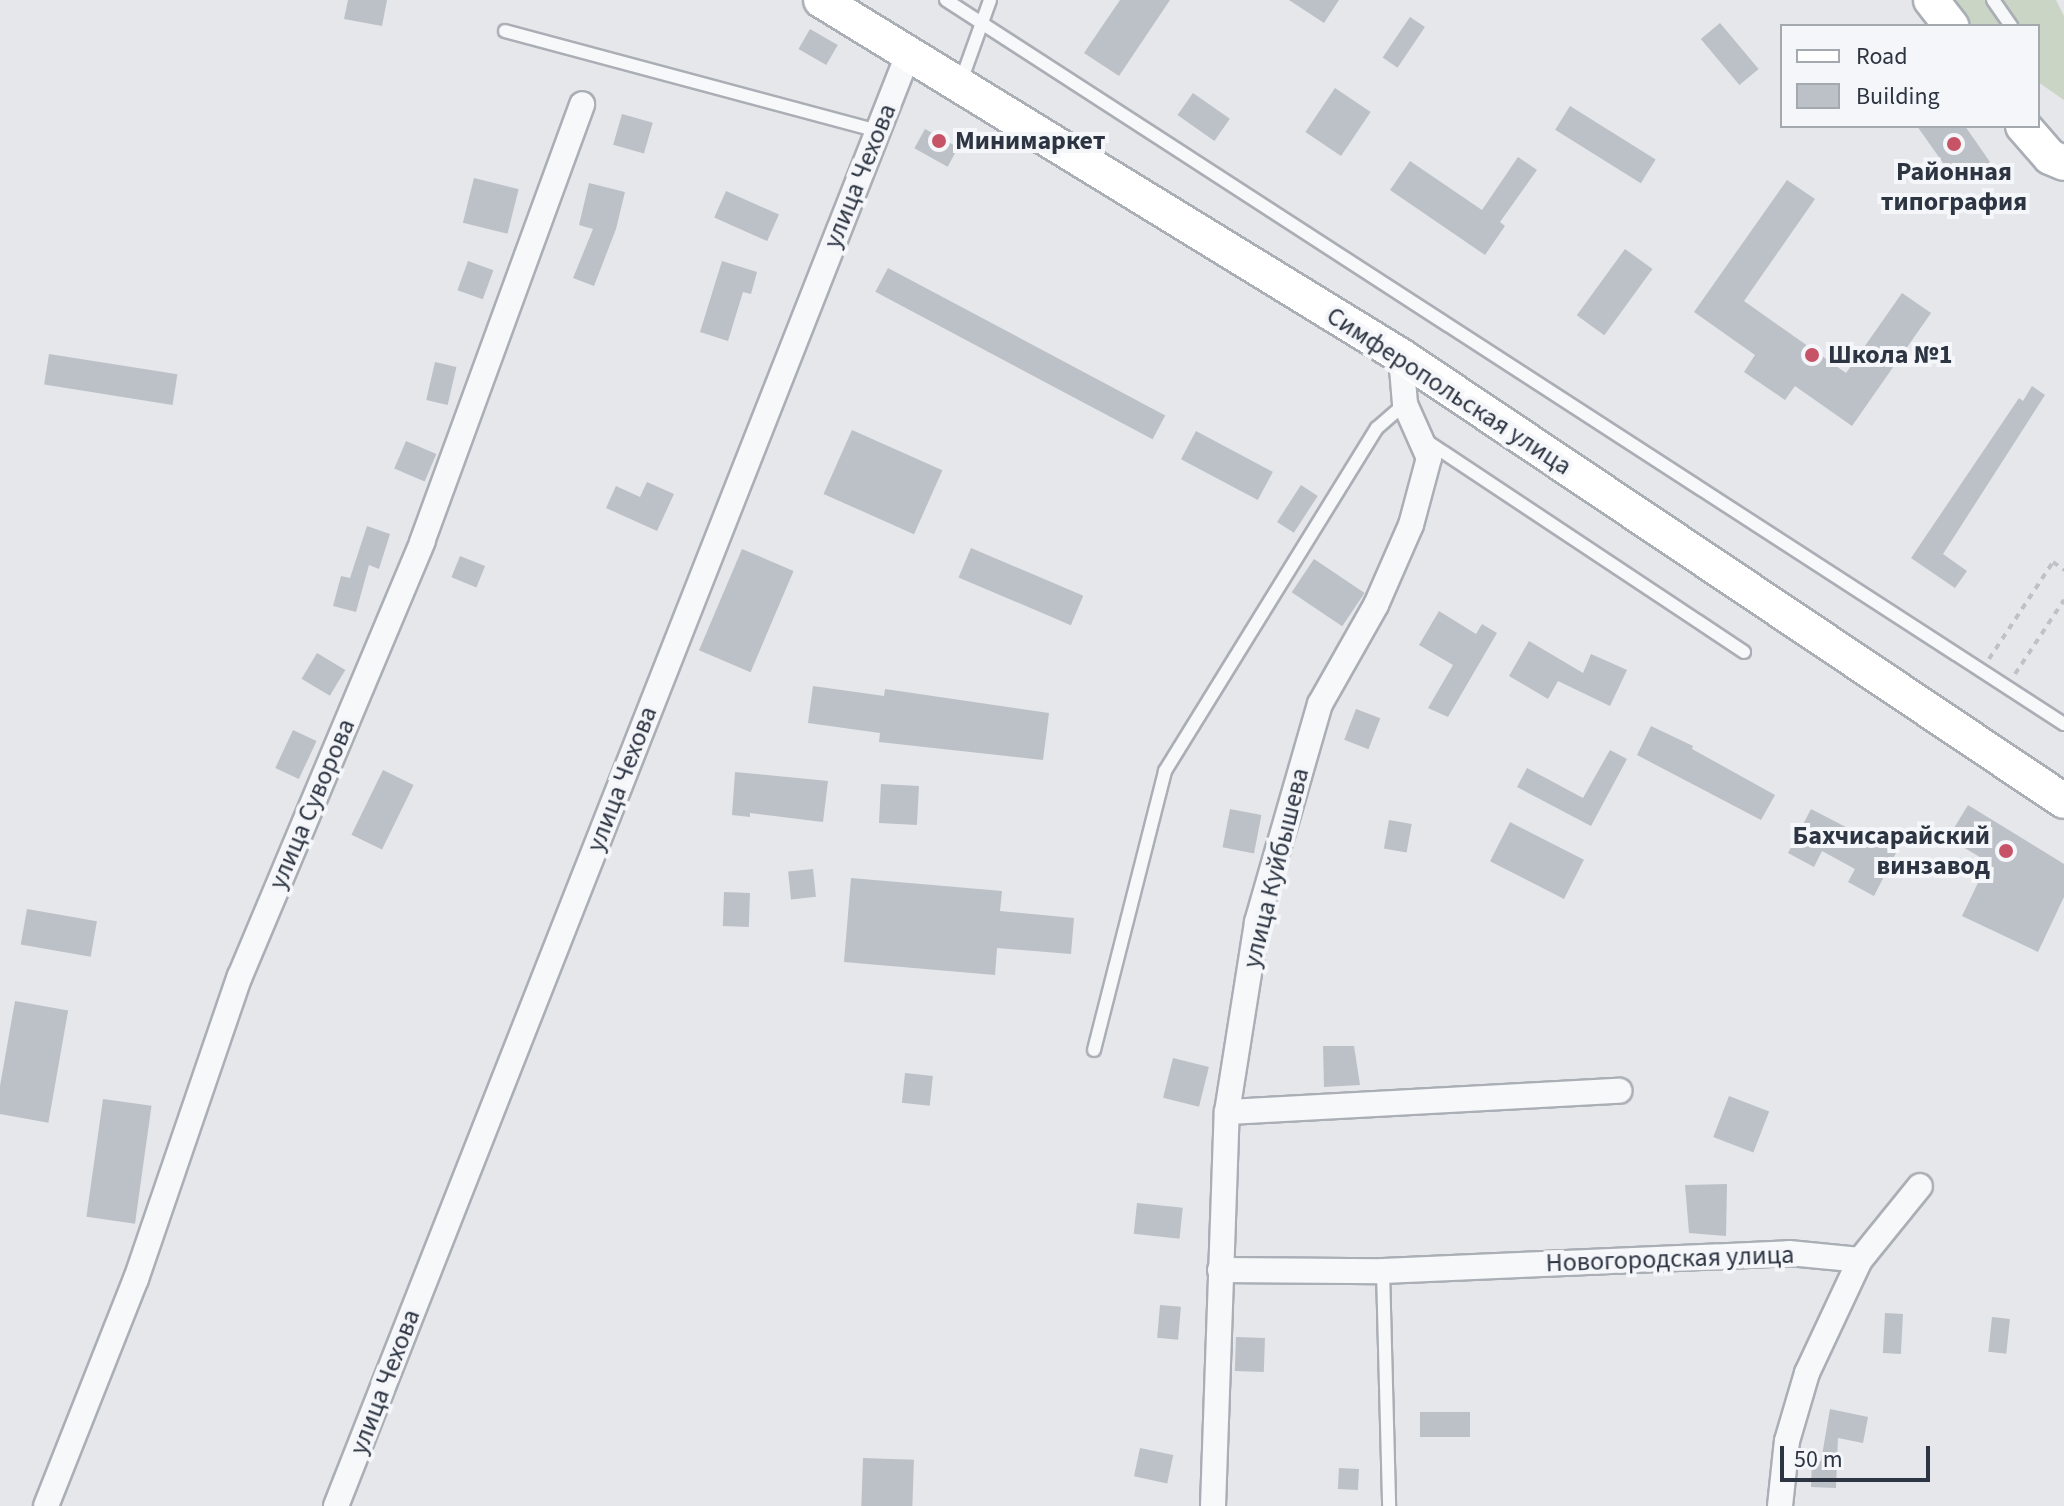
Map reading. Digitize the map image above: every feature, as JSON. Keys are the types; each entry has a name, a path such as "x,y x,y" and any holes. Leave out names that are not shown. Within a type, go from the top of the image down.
{"main road":[{"name":"Симферопольская улица","path":"821,0 1401,356 2064,801"},
{"path":"1931,0 1949,24"},
{"path":"2025,128 2050,157 2064,163"}],"street":[{"name":"улица Чехова","path":"336,1506 909,52"},
{"name":"улица Суворова","path":"46,1506 136,1279 240,976 422,542 582,104"},
{"name":"улица Куйбышева","path":"1213,1506 1227,1112 1257,922 1320,704 1376,605 1411,525 1429,458 1405,404 1401,356"},
{"path":"1227,1112 1619,1091"},
{"path":"1780,1506 1794,1409 1860,1260 1920,1186"},
{"name":"Новогородская улица","path":"1220,1270 1383,1271 1789,1253 1860,1260"}],"lane":[{"path":"946,0 2064,724"},
{"path":"960,84 990,0"},
{"path":"1993,0 2010,24"},
{"path":"505,31 877,131"},
{"path":"1094,1050 1165,771 1377,428 1405,404"},
{"path":"1419,436 1744,652"},
{"path":"1383,1271 1389,1506"}],"path":[{"path":"1981,671 2053,562 2064,570"},
{"path":"2006,687 2064,600"}],"green space":[{"path":"1946,0 2056,0 2064,16 2064,100 2040,83 2040,24 1964,24"}],"building":[{"path":"348,0 387,0 382,26 344,19"},
{"path":"1120,0 1170,0 1119,76 1084,53"},
{"path":"1289,0 1339,0 1324,23"},
{"path":"1410,17 1425,27 1398,68 1383,58"},
{"path":"1720,23 1759,69 1739,85 1701,39"},
{"path":"810,29 838,45 826,65 798,49"},
{"path":"1335,88 1371,112 1341,156 1305,132"},
{"path":"1193,93 1230,119 1214,141 1178,115"},
{"path":"1570,106 1656,160 1641,183 1555,130"},
{"path":"622,114 653,123 644,154 613,145"},
{"name":"Районная типография","path":"1918,128 1966,128 1990,162 1958,184"},
{"path":"925,129 958,147 948,167 914,148"},
{"path":"1518,157 1537,170 1500,222 1505,226 1485,255 1390,190 1410,161 1482,210"},
{"path":"474,178 519,189 508,234 463,223"},
{"path":"1787,180 1815,199 1744,301 1846,373 1902,293 1931,313 1852,426 1795,386 1785,400 1744,372 1755,355 1694,312"},
{"path":"589,183 625,192 616,229 594,286 573,278 593,229 579,225"},
{"path":"726,191 779,215 767,241 714,217"},
{"path":"1625,249 1653,269 1604,335 1577,315"},
{"path":"468,261 493,270 483,299 457,290"},
{"path":"722,261 757,272 751,294 743,292 728,341 700,332"},
{"path":"888,268 1165,415 1153,439 875,292"},
{"path":"49,354 177,374 173,405 44,385"},
{"path":"435,362 456,367 448,405 426,400"},
{"path":"2032,386 2045,395 1943,554 1967,571 1955,588 1911,558 2019,398 2023,401"},
{"path":"852,430 942,470 914,534 824,494"},
{"path":"1196,431 1273,472 1258,500 1181,459"},
{"path":"406,441 436,454 425,482 394,469"},
{"path":"647,482 674,494 657,531 606,508 616,486 640,497"},
{"path":"1301,485 1318,496 1294,533 1277,522"},
{"path":"367,526 390,534 379,569 369,565 356,612 333,606 341,576 350,578"},
{"path":"971,548 1083,596 1071,625 958,577"},
{"path":"742,549 794,571 751,672 699,650"},
{"path":"460,556 485,566 476,587 451,577"},
{"path":"1314,559 1365,593 1342,626 1292,592"},
{"path":"1439,611 1476,634 1482,624 1497,633 1448,717 1428,708 1453,665 1419,645"},
{"path":"1529,641 1583,673 1591,654 1627,670 1610,706 1558,681 1548,699 1509,676"},
{"path":"317,653 345,670 330,696 302,679"},
{"path":"813,686 884,696 885,689 1049,713 1043,760 879,742 880,733 808,723"},
{"path":"1356,709 1380,718 1368,749 1344,740"},
{"path":"1651,726 1693,746 1692,749 1775,795 1761,820 1637,755"},
{"path":"293,730 317,741 299,779 275,768"},
{"path":"1610,750 1627,759 1591,826 1517,787 1527,768 1583,798"},
{"path":"383,770 414,785 382,850 351,835"},
{"path":"735,772 828,781 823,822 750,813 750,817 732,815"},
{"path":"881,784 919,786 917,825 879,823"},
{"path":"1968,805 2064,864 2064,897 2038,952 1962,916 1988,862 1948,838"},
{"path":"1230,809 1261,815 1254,853 1223,847"},
{"path":"1811,809 1896,853 1874,896 1848,882 1855,869 1822,851 1814,867 1788,853"},
{"path":"1389,820 1412,824 1407,853 1384,849"},
{"path":"1510,822 1584,860 1564,899 1490,861"},
{"path":"813,869 816,897 791,899 788,872"},
{"path":"851,878 1002,891 1000,911 1074,918 1071,954 997,948 995,975 844,962"},
{"path":"724,892 750,893 749,927 723,926"},
{"path":"27,909 97,921 91,957 21,944"},
{"path":"15,1001 68,1010 48,1123 0,1114 0,1086"},
{"path":"1323,1046 1354,1046 1360,1085 1324,1087"},
{"path":"1173,1058 1209,1067 1199,1107 1163,1098"},
{"path":"905,1073 933,1076 930,1106 902,1103"},
{"path":"1729,1096 1769,1111 1753,1152 1713,1137"},
{"path":"103,1099 152,1106 135,1224 86,1217"},
{"path":"1727,1184 1726,1236 1689,1233 1685,1185"},
{"path":"1137,1203 1183,1208 1180,1239 1134,1234"},
{"path":"1160,1305 1181,1307 1178,1340 1157,1338"},
{"path":"1885,1313 1903,1314 1901,1354 1883,1353"},
{"path":"1992,1317 2010,1319 2006,1354 1988,1352"},
{"path":"1236,1337 1265,1338 1264,1372 1235,1371"},
{"path":"1830,1409 1868,1417 1863,1443 1838,1438 1836,1488 1811,1487 1812,1461 1821,1461"},
{"path":"1420,1412 1470,1412 1470,1437 1420,1437"},
{"path":"1140,1448 1173,1455 1167,1483 1134,1476"},
{"path":"863,1458 914,1460 912,1506 861,1506"},
{"path":"1339,1468 1359,1469 1358,1490 1338,1489"}],"place":[{"name":"Минимаркет","path":"939,141"},
{"name":"Районная типография","path":"1954,144"},
{"name":"Школа №1","path":"1812,355"},
{"name":"Бахчисарайский винзавод","path":"2006,851"}]}
